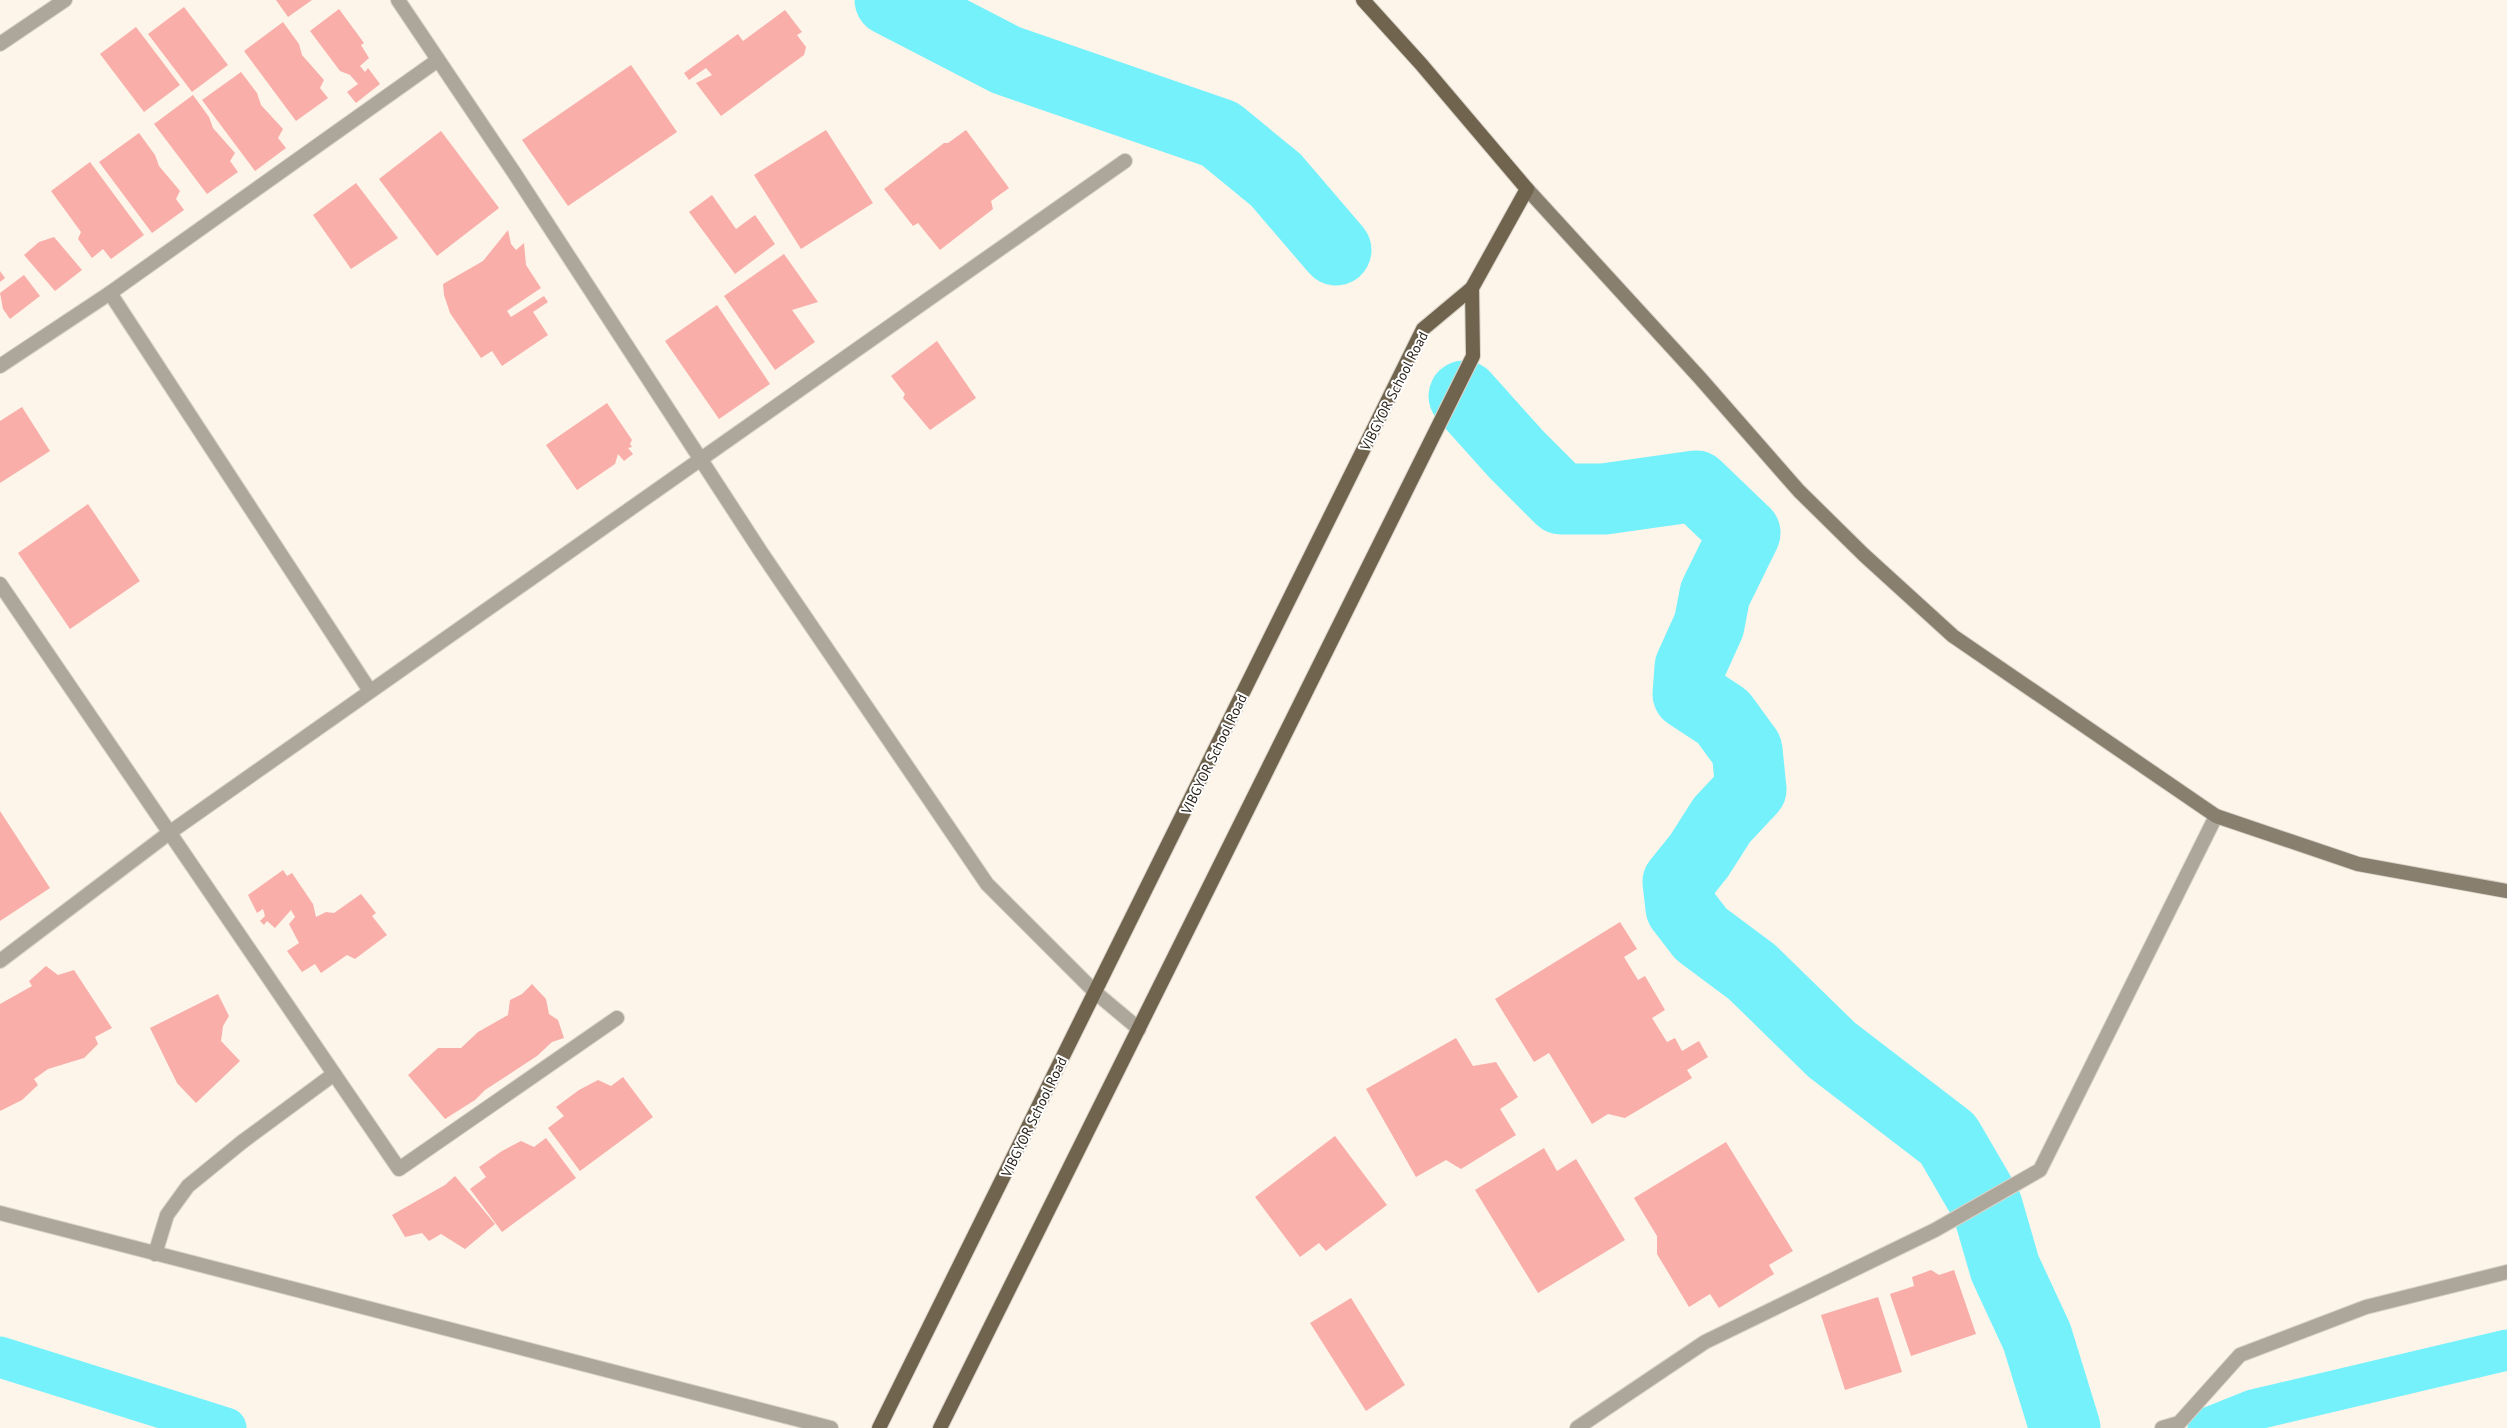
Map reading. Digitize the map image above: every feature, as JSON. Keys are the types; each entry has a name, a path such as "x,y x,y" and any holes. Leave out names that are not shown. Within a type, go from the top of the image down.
{"main road":[{"path":"1363,0 1421,64 1527,189 1700,378 1799,492 1953,636 2216,816 2358,864 2507,891"},
{"path":"940,1428 1473,356 1472,288 1527,189"},
{"name":"VIBGYOR School Road","path":"879,1428 1096,993 1423,329 1472,288"}],"street":[{"path":"0,44 65,0"},
{"path":"398,0 761,552 987,884 1096,993 1139,1029"},
{"path":"0,366 110,293 438,60"},
{"path":"0,961 169,833 1125,161"},
{"path":"110,293 370,691"},
{"path":"0,584 399,1169 617,1018"},
{"path":"1577,1428 1705,1342 1935,1230 2040,1170 2216,816"},
{"path":"155,1254 167,1215 188,1186 242,1142 334,1074"},
{"path":"0,1214 831,1428"},
{"path":"2162,1428 2179,1423 2240,1355 2366,1307 2507,1272"}],"building":[{"path":"276,0 312,0 288,17"},
{"path":"184,7 228,65 192,92 148,34"},
{"path":"339,9 364,43 361,45 369,58 360,66 365,72 368,68 380,84 356,103 347,92 358,84 350,75 340,71 310,31"},
{"path":"785,10 802,32 797,35 806,47 804,55 721,116 696,83 712,75 706,68 689,80 684,73 738,34 743,41"},
{"path":"283,22 299,44 302,55 324,80 320,88 328,98 296,121 244,51"},
{"path":"136,27 180,85 144,112 100,54"},
{"path":"631,65 677,132 568,206 522,140"},
{"path":"241,72 257,93 261,105 283,129 278,138 286,148 255,171 202,100"},
{"path":"193,95 209,117 213,128 235,153 230,161 238,172 207,194 154,124"},
{"path":"826,130 873,203 801,249 754,175"},
{"path":"966,130 1009,188 991,201 993,209 940,250 918,223 913,226 884,189 944,143 948,143"},
{"path":"441,131 499,208 437,256 379,179"},
{"path":"139,133 155,155 159,166 180,191 176,199 184,210 152,233 99,162"},
{"path":"90,162 144,235 111,259 103,249 92,258 78,239 81,232 51,191"},
{"path":"356,183 398,238 351,269 313,215"},
{"path":"712,195 736,229 755,215 775,244 735,274 689,212"},
{"path":"508,230 511,244 516,250 524,243 526,265 541,288 507,311 511,317 544,296 548,302 533,312 548,335 502,366 492,351 481,358 450,313 444,295 443,284 483,261"},
{"path":"54,237 82,270 55,291 24,255 39,242"},
{"path":"784,254 818,302 792,310 815,342 775,370 724,296"},
{"path":"0,271 5,278 0,282"},
{"path":"24,275 40,296 10,319 3,309 0,293"},
{"path":"717,305 770,384 719,419 665,341"},
{"path":"937,341 976,398 930,430 903,398 905,394 891,376"},
{"path":"607,403 632,440 630,444 632,447 628,448 633,454 624,461 618,454 615,464 577,490 546,445"},
{"path":"22,407 50,451 0,483 0,421"},
{"path":"88,504 140,581 70,629 18,553"},
{"path":"0,811 50,888 0,921"},
{"path":"283,870 287,876 292,873 313,904 316,917 326,912 334,913 361,894 376,913 372,916 387,935 355,959 347,955 321,973 315,964 302,972 287,951 299,943 289,924 295,917 291,910 275,928 267,921 264,925 260,921 265,916 263,909 257,913 248,895"},
{"path":"1620,922 1637,949 1624,957 1638,980 1645,976 1665,1010 1652,1018 1667,1042 1675,1038 1682,1051 1699,1041 1708,1057 1687,1070 1692,1078 1625,1118 1608,1114 1592,1124 1549,1053 1534,1062 1495,999"},
{"path":"46,966 58,975 74,970 112,1028 95,1037 98,1044 84,1058 48,1069 34,1079 38,1085 22,1100 0,1111 0,1004 32,986 29,981"},
{"path":"532,984 546,999 549,1014 558,1020 564,1038 552,1042 537,1056 445,1119 408,1075 438,1048 461,1048 478,1032 508,1015 510,1000 522,994"},
{"path":"218,994 229,1016 223,1026 221,1041 240,1061 196,1103 177,1083 150,1028"},
{"path":"1456,1038 1473,1066 1496,1062 1518,1097 1500,1109 1516,1135 1461,1169 1446,1160 1416,1177 1366,1089"},
{"path":"623,1077 653,1117 580,1171 548,1128 564,1116 556,1107 579,1090 598,1080 611,1086"},
{"path":"1335,1136 1387,1205 1326,1251 1319,1243 1300,1257 1255,1197"},
{"path":"546,1138 576,1178 502,1232 470,1189 486,1177 479,1167 521,1141 534,1147"},
{"path":"1726,1142 1793,1251 1769,1265 1774,1274 1719,1308 1710,1294 1689,1307 1657,1254 1657,1236 1634,1198"},
{"path":"1544,1148 1557,1171 1576,1159 1625,1240 1538,1293 1475,1190"},
{"path":"455,1176 495,1224 465,1249 441,1234 429,1241 422,1233 405,1237 392,1215 445,1185"},
{"path":"1931,1270 1939,1275 1954,1270 1976,1334 1911,1356 1890,1294 1914,1286 1912,1277"},
{"path":"1878,1297 1902,1372 1845,1390 1821,1315"},
{"path":"1351,1298 1405,1385 1366,1411 1310,1323"}],"waterway":[{"path":"890,0 1006,60 1220,134 1276,180 1336,250"},
{"path":"1464,396 1516,454 1561,499 1604,499 1696,486 1745,533 1715,594 1709,625 1690,667 1688,694 1723,717 1747,750 1751,789 1722,820 1699,856 1678,882 1681,908 1701,934 1752,972 1832,1050 1948,1139 1987,1206 2005,1268 2037,1337 2065,1428"},
{"path":"2208,1428 2253,1410 2507,1350"},
{"path":"0,1357 226,1428"}]}
